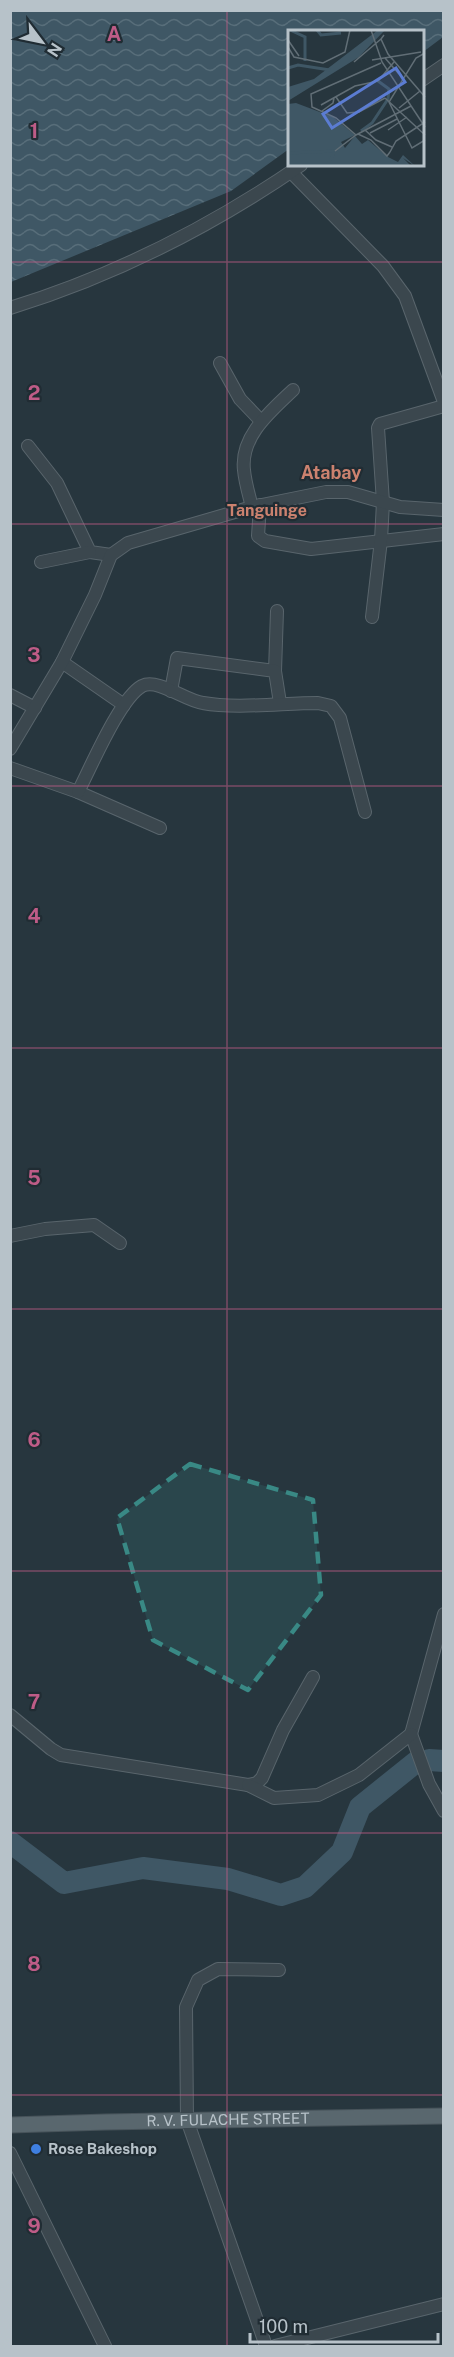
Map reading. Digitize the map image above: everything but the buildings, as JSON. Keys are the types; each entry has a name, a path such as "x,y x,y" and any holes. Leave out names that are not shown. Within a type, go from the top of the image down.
{"main road":[{"name":"R. V. FULACHE STREET","path":"10,2125 444,2116"}],"street":[{"path":"424,80 444,65"},
{"path":"10,308 113,270 171,243 296,168 383,266 405,296 444,404 380,424 378,428 383,502 372,617"},
{"path":"220,363 240,399 261,421"},
{"path":"293,390 261,421 247,445 243,468 256,506 258,536 265,541 311,549 444,534"},
{"path":"28,446 57,483 90,552"},
{"path":"10,749 62,662 95,595 111,555 128,543 256,506 326,492 348,492 400,507 444,510"},
{"path":"40,562 90,552 111,555"},
{"path":"277,611 275,671 280,703"},
{"path":"171,691 177,658 275,671"},
{"path":"62,662 124,705"},
{"path":"78,792 124,705 141,686 149,684 202,704 326,704 340,718 365,812"},
{"path":"10,695 35,708"},
{"path":"10,768 78,792 160,828"},
{"path":"10,1236 45,1229 94,1225 120,1243"},
{"path":"444,1614 411,1734 429,1784 444,1811"},
{"path":"248,1785 257,1783 262,1778 283,1730 313,1677"},
{"path":"10,1715 61,1755 248,1785 274,1798 318,1795 359,1775 411,1734"},
{"path":"266,2346 187,2120 186,2007 198,1980 218,1969 279,1970"},
{"path":"10,2153 105,2346"},
{"path":"275,2346 444,2304"}],"highlighted area":[{"path":"190,1464 313,1500 321,1595 248,1690 153,1640 117,1518"}],"water":[{"path":"11,10 443,11 443,37 424,51 424,30 288,30 288,150 231,191 11,282"}],"waterway":[{"path":"429,1760 444,1761"},
{"path":"10,1842 64,1883 143,1868 228,1879 281,1895 305,1887 342,1852 360,1807 416,1762"}],"place":[{"name":"Rose Bakeshop","path":"36,2149"}],"district":[{"name":"Atabay","path":"331,473"},
{"name":"Tanguinge","path":"267,510"}]}
